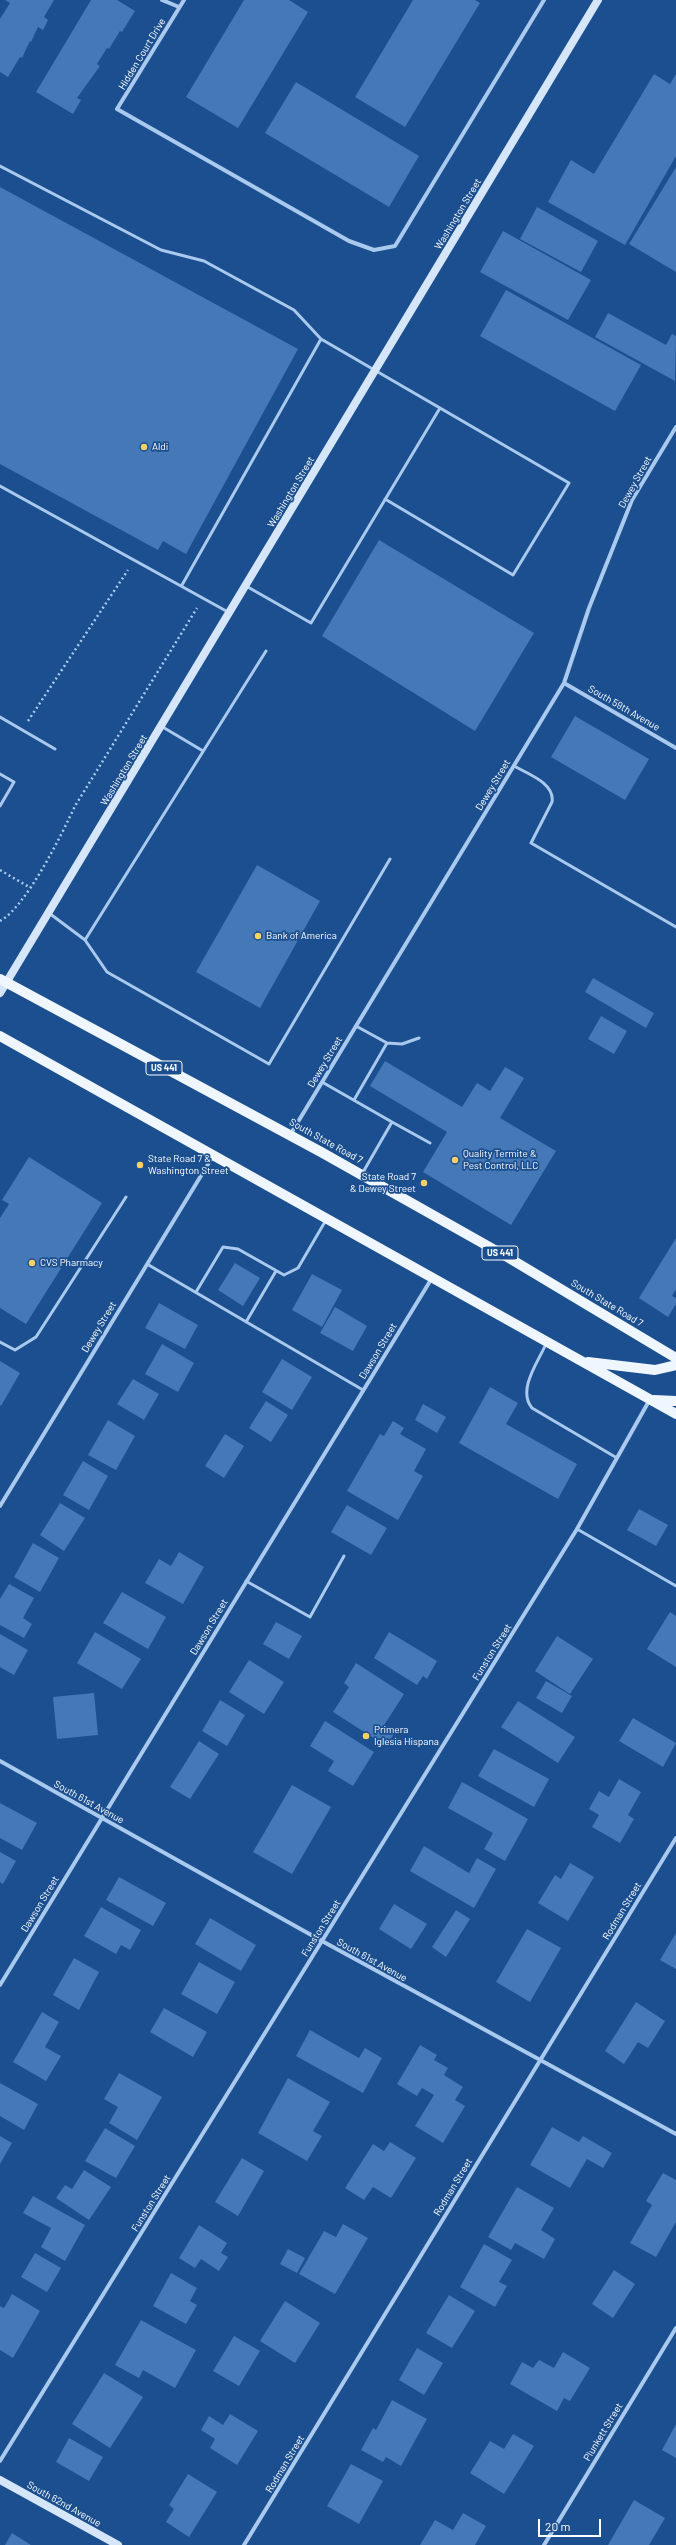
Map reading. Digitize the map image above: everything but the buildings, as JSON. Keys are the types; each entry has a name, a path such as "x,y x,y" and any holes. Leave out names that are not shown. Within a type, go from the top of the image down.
{"main road":[{"name":"South State Road 7","path":"3,981 290,1135 509,1258 676,1358"},
{"path":"0,1036 546,1343 582,1361 676,1414"},
{"path":"582,1361 656,1370 676,1366"},
{"path":"650,1400 676,1401"}],"street":[{"path":"162,0 179,7"},
{"name":"Hidden Court Drive","path":"184,0 118,109 349,241 374,250 395,246 544,0"},
{"name":"Washington Street","path":"0,994 3,981 49,913 598,0"},
{"name":"Dewey Street","path":"290,1135 564,683 589,608 632,500 676,427"},
{"name":"South 59th Avenue","path":"564,683 676,748"},
{"name":"Dewey Street","path":"0,1506 213,1156"},
{"name":"Dawson Street","path":"0,1985 432,1278"},
{"name":"Funston Street","path":"0,2461 577,1528 650,1400"},
{"name":"South 61st Avenue","path":"0,1761 322,1942 676,2134"},
{"name":"Rodman Street","path":"244,2545 676,1838"},
{"name":"Plunkett Street","path":"544,2545 676,2328"},
{"name":"South 62nd Avenue","path":"0,2480 118,2545"}],"lane":[{"path":"0,166 161,250 204,261 294,310 321,339 376,369 440,408 569,482 513,575 386,499"},
{"path":"182,585 321,339"},
{"path":"246,586 311,623 440,408"},
{"path":"0,486 230,612"},
{"path":"85,940 266,651"},
{"path":"0,717 55,749"},
{"path":"161,726 203,751"},
{"path":"514,766 549,787 553,794 552,802 531,843 676,927"},
{"path":"0,774 14,782 0,806"},
{"path":"49,913 85,940 107,972 269,1064 390,859"},
{"path":"356,1026 387,1043 402,1044 419,1038"},
{"path":"354,1100 387,1043"},
{"path":"322,1082 430,1143"},
{"path":"361,1175 392,1122"},
{"path":"0,1342 15,1350 36,1337 126,1197"},
{"path":"196,1292 223,1247 238,1249 284,1275 298,1268 327,1220"},
{"path":"147,1264 363,1390"},
{"path":"246,1322 276,1271"},
{"path":"546,1343 526,1387 527,1402 532,1408 617,1458"},
{"path":"577,1528 676,1586"},
{"path":"246,1581 310,1617 344,1556"}],"path":[{"path":"22,730 135,559"},
{"path":"0,921 14,911 62,836 75,806 203,597"},
{"path":"0,870 30,887"}],"place":[{"name":"Aldi","path":"144,447"},
{"name":"Bank of America","path":"258,936"},
{"name":"Quality Termite & Pest Control, LLC","path":"455,1160"},
{"name":"State Road 7 & Washington Street","path":"140,1165"},
{"name":"State Road 7 & Dewey Street","path":"424,1183"},
{"name":"CVS Pharmacy","path":"32,1263"},
{"name":"Primera Iglesia Hispana","path":"366,1736"}]}
